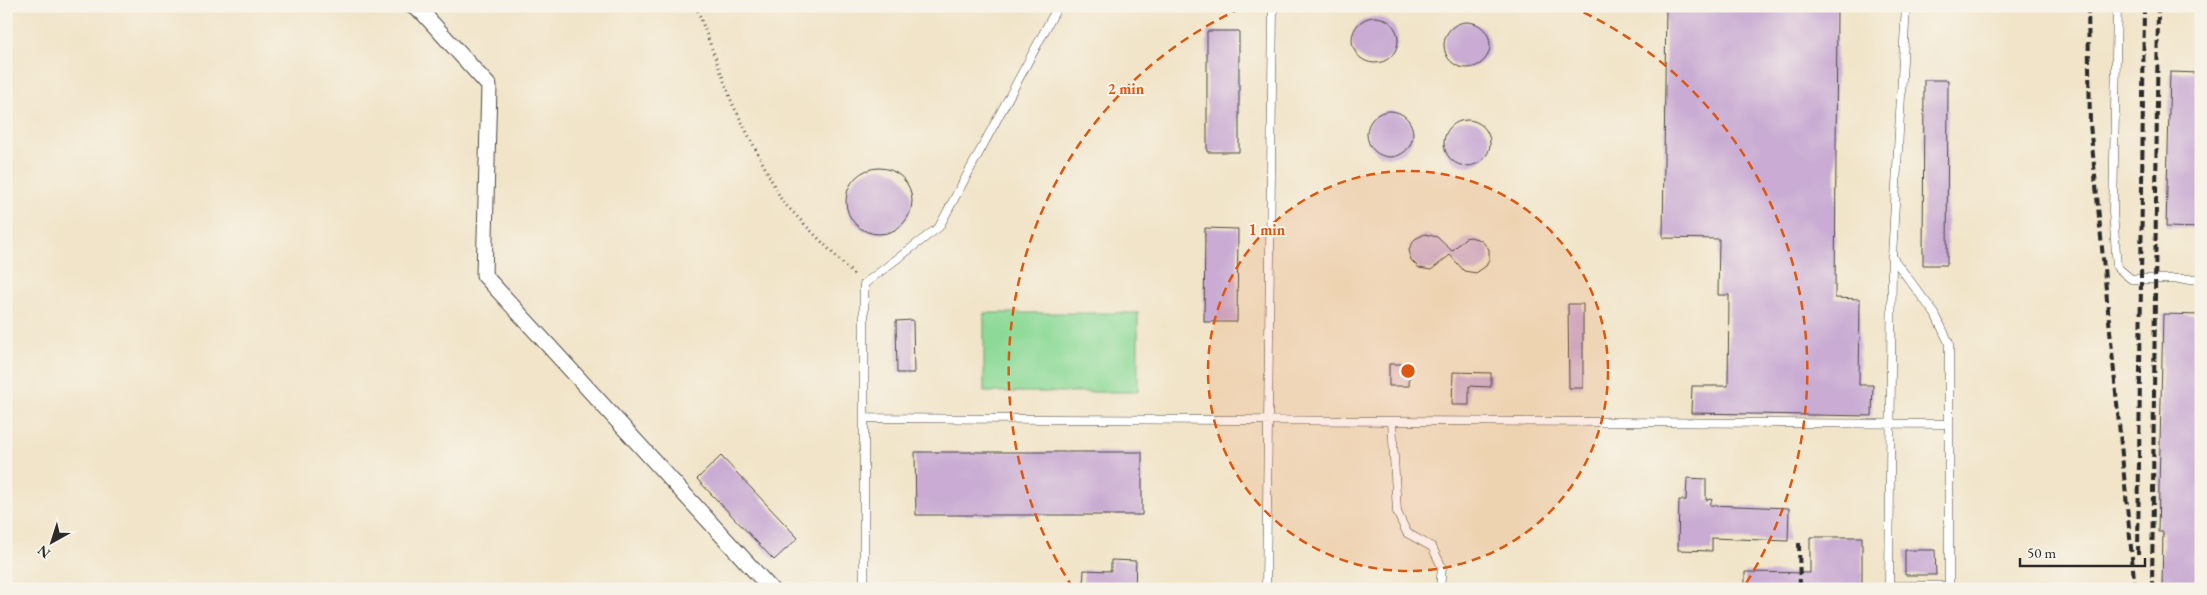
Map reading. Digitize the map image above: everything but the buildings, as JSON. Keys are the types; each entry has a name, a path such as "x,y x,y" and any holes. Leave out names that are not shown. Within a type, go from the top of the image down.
{"street":[{"path":"412,6 423,13 490,86 484,275 771,589"}],"lane":[{"path":"864,589 864,284 939,227 1058,6"},
{"path":"1266,589 1273,6"},
{"path":"1892,256 1935,314 1949,343 1949,587 1889,587 1892,256 1906,6"},
{"path":"2117,6 2113,212 2117,267 2131,279 2201,279"},
{"path":"864,418 1949,424"},
{"path":"1392,421 1397,512 1407,533 1432,547 1442,568 1440,589"}],"path":[{"path":"696,6 733,105 782,201 836,258 864,284"}],"green space":[{"path":"984,313 1138,313 1138,392 984,392"}],"railway":[{"path":"2088,6 2090,124 2135,589"},
{"path":"2138,554 2144,6"},
{"path":"2152,589 2158,6"},
{"path":"1799,543 1800,589"}]}
